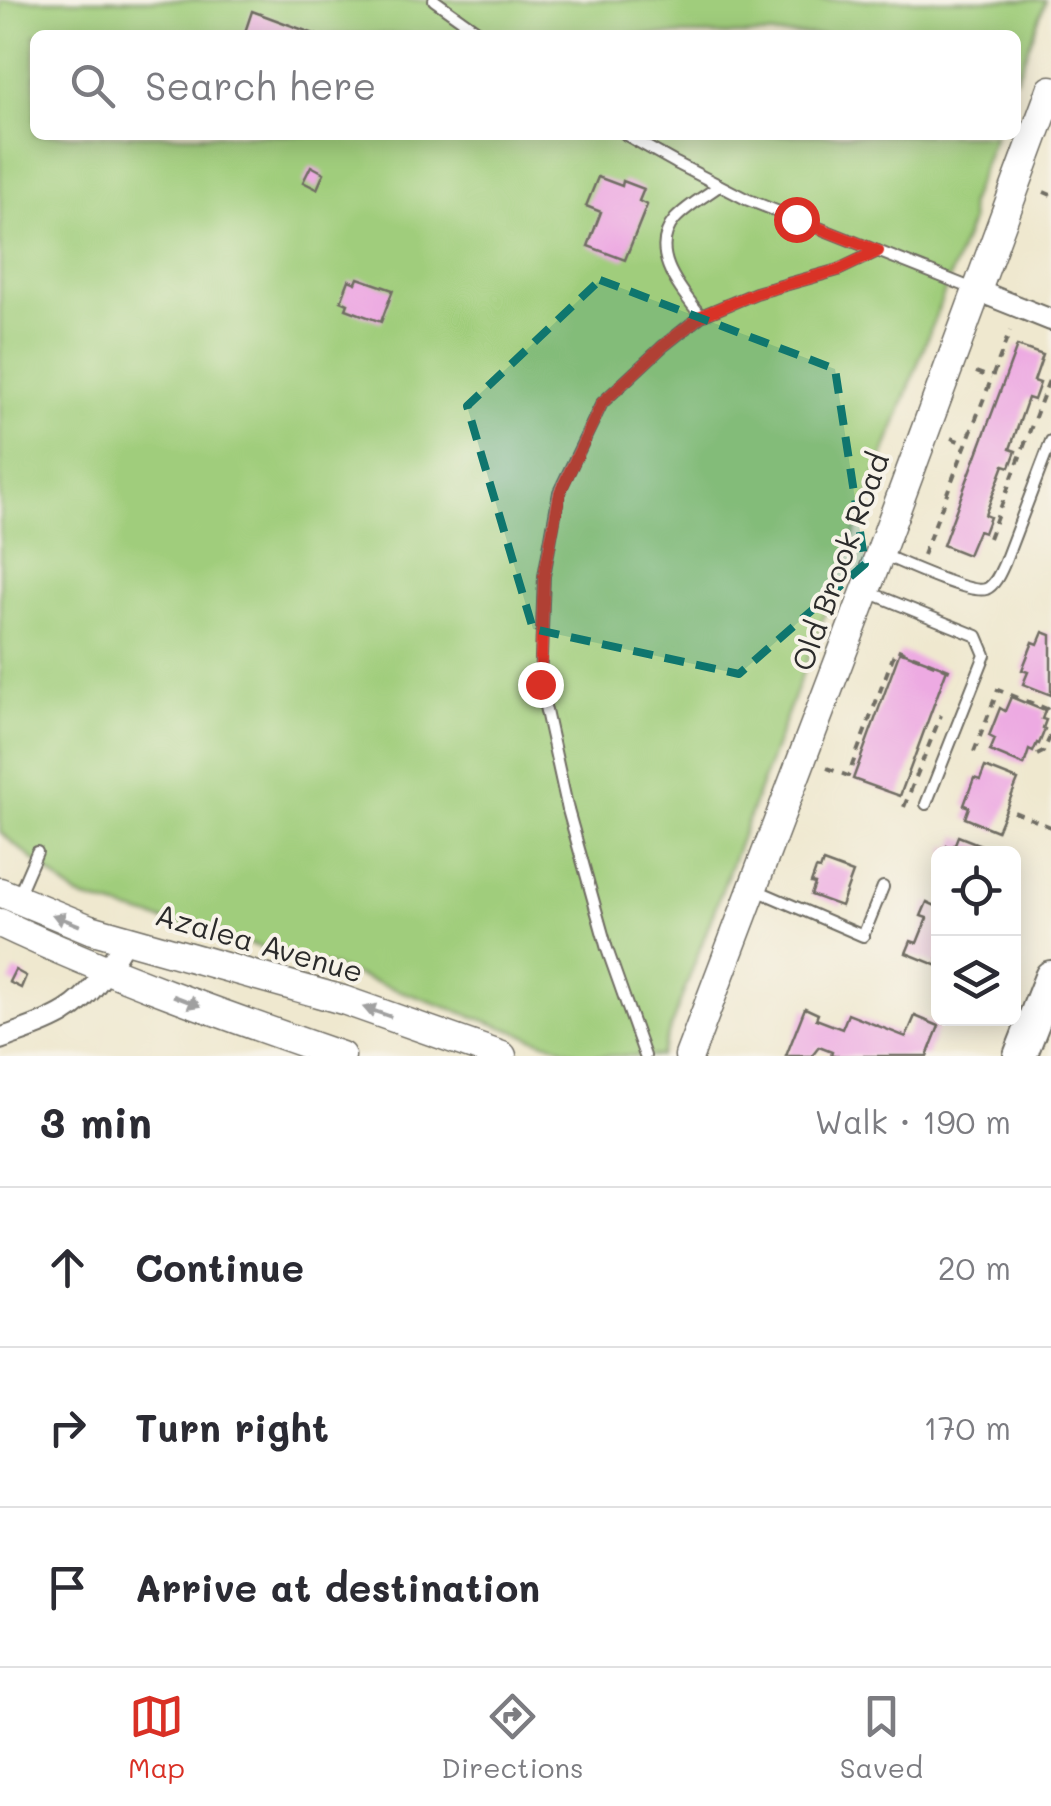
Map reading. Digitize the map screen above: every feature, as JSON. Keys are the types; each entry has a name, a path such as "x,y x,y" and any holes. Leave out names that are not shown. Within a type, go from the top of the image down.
{"main road":[{"path":"1020,1056 1051,977"}],"street":[{"name":"Old Brook Road","path":"689,1056 1051,90"},
{"path":"976,290 1051,320"},
{"name":"Azalea Avenue","path":"8,896 90,929 343,1000 502,1056"},
{"path":"0,923 184,1000 341,1056"},
{"path":"0,1039 64,1012 82,1000 108,970 125,940"}],"lane":[{"path":"434,0 477,30"},
{"path":"635,140 719,186 976,290"},
{"path":"701,316 672,277 666,262 665,240 677,217 719,186"},
{"path":"645,1056 607,949 572,828 540,684 544,576 560,492 602,403 701,316 756,293 838,270 878,251"},
{"path":"880,553 960,586 988,588 1004,564 1051,441"},
{"path":"866,591 977,636 985,656 926,804"},
{"path":"8,896 38,852"},
{"path":"753,888 864,936 883,887"}],"path":[{"path":"1044,192 1051,195"},
{"path":"920,564 1010,331"},
{"path":"976,372 992,378"},
{"path":"990,538 1051,375"},
{"path":"953,439 966,444"},
{"path":"932,508 941,511"},
{"path":"827,768 848,776 896,649 958,673"},
{"path":"974,752 998,690 1048,709 1051,717"},
{"path":"904,807 944,706"},
{"path":"1036,755 1049,746 1051,735"},
{"path":"1014,812 1051,827"}],"highlighted area":[{"path":"600,280 835,369 865,564 739,674 533,629 467,406"}],"green space":[{"path":"0,0 1046,0 1021,67 1021,30 30,30 30,140 993,140 969,204 971,221 660,1056 584,1056 333,967 78,897 0,832"}],"building":[{"path":"252,11 303,30 246,30"},
{"path":"311,166 324,173 317,189 303,182"},
{"path":"598,177 644,189 639,201 647,205 625,260 588,246 601,212 586,206"},
{"path":"358,278 393,290 381,322 346,309 348,304 341,301 349,280 356,283"},
{"path":"1017,346 1043,355 1034,381 1040,383 1034,400 1028,398 1010,449 1016,451 1010,467 1004,465 985,515 990,517 984,533 978,531 968,555 943,545"},
{"path":"1043,632 1051,635 1051,695 1023,684 1028,672 1022,670 1033,642 1038,644"},
{"path":"900,651 947,669 900,796 853,779"},
{"path":"1011,697 1045,711 1045,729 1033,752 1029,750 1024,765 990,751 995,739 989,736 1000,708 1005,711"},
{"path":"985,767 1018,780 997,831 965,818 969,807 964,805 974,778 980,780"},
{"path":"958,836 983,846 954,846"},
{"path":"823,862 853,873 841,906 811,895 816,869 820,870"},
{"path":"927,902 931,904 931,963 906,953 911,941 917,943 927,918 921,916"},
{"path":"15,970 26,976 21,988 9,982"},
{"path":"805,1008 818,1014 816,1019 842,1029 848,1014 906,1037 915,1016 931,1026 939,1026 927,1056 831,1056 832,1052 819,1047 812,1056 786,1056"}],"route":[{"path":"540,684 544,576 560,492 602,403 701,316 756,293 838,270 878,251 796,219"}]}
